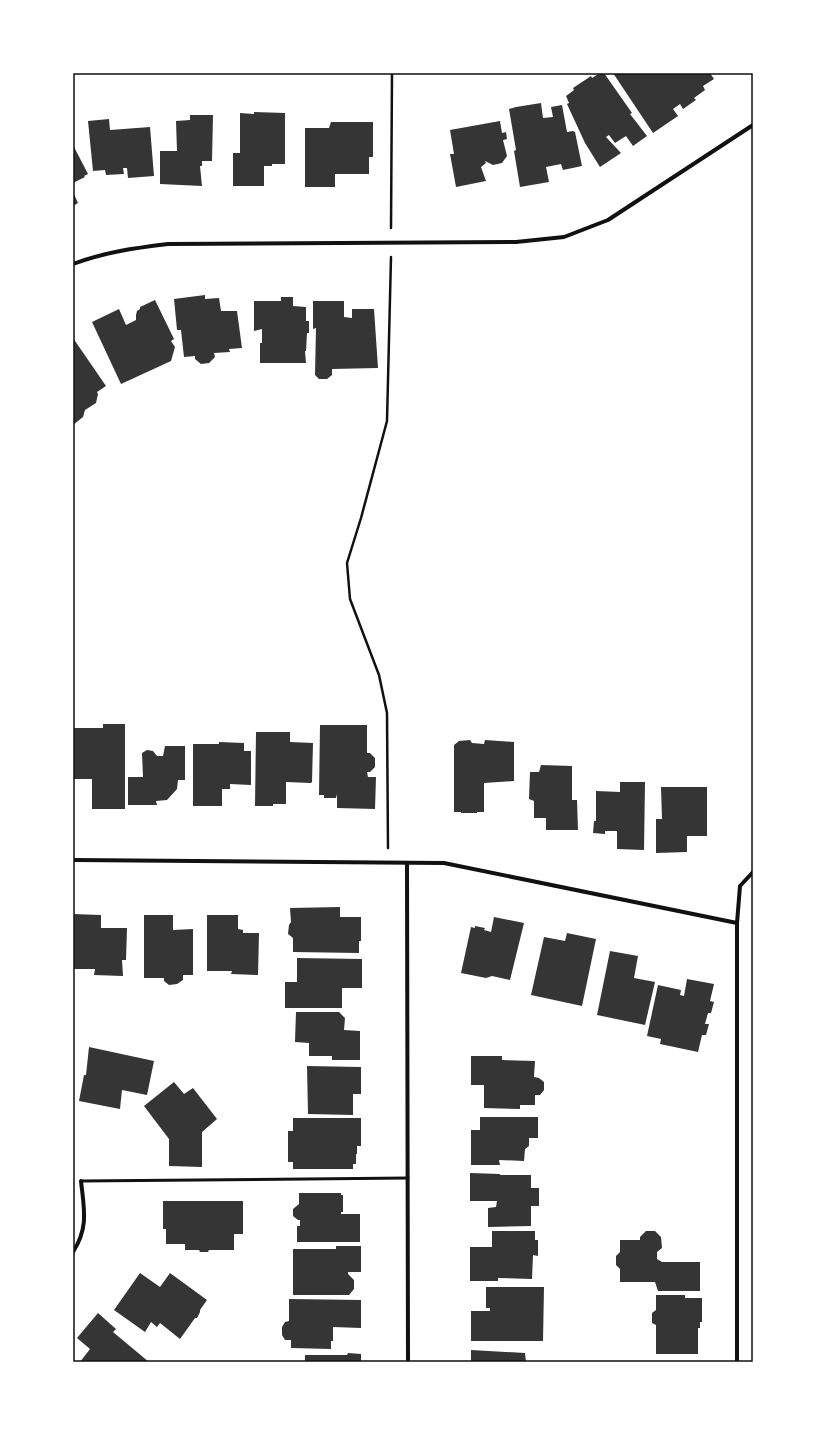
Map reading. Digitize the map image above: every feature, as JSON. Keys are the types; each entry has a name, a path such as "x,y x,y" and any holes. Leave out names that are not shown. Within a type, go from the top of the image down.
{"street":[{"path":"73,264 96,256 132,248 168,244 516,242 564,237 608,220 753,125"},
{"path":"73,860 444,863 737,923"},
{"path":"407,863 408,1362"},
{"path":"737,1362 737,923 740,886 753,872"},
{"path":"73,1252 80,1241 85,1217 81,1181"}],"lane":[{"path":"81,1181 408,1178"}],"path":[{"path":"389,863 387,713 379,675 350,599 347,563 361,518 387,421 391,243 392,73"}],"building":[{"path":"600,73 604,73 632,113 630,114 647,136 633,146 626,136 615,143 609,135 606,137 621,153 600,167 585,143 567,104 569,103 566,96 574,90 573,88 591,76 592,78"},
{"path":"613,73 710,73 714,79 703,86 705,90 694,98 696,100 683,109 680,104 673,109 678,116 653,133"},
{"path":"541,103 543,118 553,117 551,107 562,105 567,132 575,132 582,166 563,170 561,164 546,167 549,182 520,187 514,151 516,150 509,109"},
{"path":"254,112 285,113 285,164 272,164 272,166 264,166 264,186 233,186 233,153 240,153 240,113 254,114"},
{"path":"190,115 213,115 212,161 202,161 202,166 200,166 202,186 160,184 160,151 177,151 176,121 190,120"},
{"path":"109,119 110,130 150,127 154,176 128,178 127,168 123,168 124,174 106,175 105,170 93,171 88,121"},
{"path":"500,121 502,133 506,132 507,139 503,140 507,156 502,163 493,165 485,161 486,163 481,167 486,181 456,187 450,154 454,154 450,130"},
{"path":"331,122 373,122 373,157 369,157 369,174 335,174 335,187 305,187 305,128 329,128"},
{"path":"73,145 88,174 73,183"},
{"path":"73,192 78,203 73,206"},
{"path":"205,295 205,299 219,298 221,311 237,311 242,348 229,349 230,352 214,353 215,357 209,363 201,364 195,359 195,356 184,357 181,330 177,330 174,299"},
{"path":"281,297 293,297 293,306 306,307 306,321 309,321 309,333 307,333 305,351 306,363 260,363 262,329 254,331 254,301 281,301"},
{"path":"155,300 174,339 171,341 175,347 171,361 121,384 92,322 119,309 126,325 136,320 137,311 140,307"},
{"path":"313,301 344,301 344,317 352,318 352,309 374,309 378,368 332,369 332,375 327,379 319,379 315,375 316,328 313,329"},
{"path":"73,338 106,386 97,392 96,403 85,410 83,417 73,425"},
{"path":"103,724 125,724 125,809 92,809 92,779 73,779 73,728 103,728"},
{"path":"320,725 367,725 367,753 370,753 375,758 375,767 370,772 367,772 368,777 376,777 375,809 337,808 337,794 336,798 324,798 324,795 319,795"},
{"path":"256,732 290,732 290,742 313,743 312,782 286,782 286,804 255,806"},
{"path":"470,740 472,743 484,744 485,740 514,742 514,781 484,783 484,812 454,812 454,745 459,741"},
{"path":"219,742 244,743 244,751 251,751 251,785 230,784 230,789 222,789 222,806 193,806 193,744 219,744"},
{"path":"165,746 185,746 185,780 178,780 177,789 167,800 156,801 157,805 128,805 128,777 143,777 142,753 147,750 153,751 157,756 163,756"},
{"path":"541,765 572,766 572,800 577,800 578,830 546,830 546,818 534,818 534,801 529,799 530,772 539,772"},
{"path":"620,782 645,782 644,850 617,849 617,831 605,831 605,834 593,833 594,821 596,821 596,791 620,792"},
{"path":"661,787 707,787 707,836 687,836 687,852 656,853 656,819 662,819"},
{"path":"340,907 340,917 361,917 361,941 359,941 359,953 293,952 293,938 288,934 289,925 291,922 290,908"},
{"path":"73,914 101,915 101,928 127,928 126,960 122,960 123,976 94,975 95,969 73,969"},
{"path":"144,915 173,915 173,930 193,929 193,975 183,975 183,980 177,984 169,985 164,981 164,978 144,978"},
{"path":"207,915 238,915 238,929 243,930 243,933 259,933 258,975 231,974 232,971 207,971"},
{"path":"494,917 524,923 510,980 492,976 486,978 461,973 471,927 475,928 475,926 485,928 484,930 491,932"},
{"path":"567,933 596,939 582,1006 531,995 544,937 565,941"},
{"path":"610,951 638,956 634,978 655,982 645,1025 597,1015"},
{"path":"297,958 362,959 362,988 342,988 342,1008 285,1008 285,982 297,982"},
{"path":"687,979 714,984 710,1001 714,1002 711,1013 708,1013 705,1024 709,1024 706,1035 702,1035 698,1052 660,1044 661,1039 647,1036 658,985 681,990 680,995 684,996"},
{"path":"296,1012 339,1012 345,1018 344,1030 360,1031 360,1060 332,1060 332,1056 309,1056 309,1043 295,1042"},
{"path":"89,1047 154,1061 147,1095 122,1090 120,1109 79,1101 84,1075 86,1075"},
{"path":"471,1056 502,1056 502,1060 535,1061 534,1077 539,1078 544,1082 544,1090 540,1095 535,1095 535,1105 520,1105 520,1109 484,1108 484,1085 471,1085"},
{"path":"307,1066 361,1067 361,1094 353,1094 353,1115 308,1114"},
{"path":"174,1082 184,1094 193,1088 217,1119 202,1132 202,1167 169,1166 169,1139 144,1106"},
{"path":"480,1117 538,1117 538,1138 529,1138 529,1146 525,1149 524,1161 499,1160 500,1165 471,1165 471,1130 480,1130"},
{"path":"293,1118 361,1118 361,1146 357,1146 356,1164 353,1164 353,1169 293,1169 293,1162 288,1162 288,1131 293,1131"},
{"path":"470,1173 531,1175 531,1188 539,1188 539,1206 531,1206 531,1226 488,1227 488,1208 496,1207 497,1201 470,1201"},
{"path":"299,1193 341,1193 341,1195 343,1195 343,1212 341,1212 341,1214 360,1214 360,1242 297,1242 297,1226 300,1226 300,1220 293,1216 293,1209 299,1204"},
{"path":"163,1201 243,1201 243,1234 234,1234 234,1250 209,1250 208,1252 200,1252 199,1250 185,1250 185,1244 166,1244 166,1229 163,1229"},
{"path":"492,1231 535,1231 535,1240 538,1240 538,1256 533,1255 532,1279 498,1278 498,1281 470,1281 470,1247 492,1247"},
{"path":"646,1231 655,1231 661,1237 662,1248 657,1252 657,1259 662,1262 700,1262 700,1291 658,1291 655,1282 620,1282 620,1269 616,1265 616,1256 620,1252 620,1240 640,1240 640,1237"},
{"path":"336,1246 361,1246 361,1272 348,1272 354,1280 354,1289 349,1295 293,1295 293,1249 336,1249"},
{"path":"140,1273 160,1287 170,1273 207,1300 200,1310 197,1318 195,1318 180,1339 160,1323 157,1327 151,1322 145,1332 114,1310"},
{"path":"486,1287 544,1287 543,1341 471,1341 471,1311 490,1311 490,1308 486,1308"},
{"path":"656,1295 685,1295 685,1298 702,1298 702,1322 700,1322 700,1328 698,1328 698,1354 656,1354 656,1325 652,1323 652,1313 656,1310"},
{"path":"289,1299 361,1300 361,1328 333,1327 333,1341 331,1341 331,1349 291,1348 291,1340 285,1340 282,1335 282,1327 285,1322 289,1321"},
{"path":"98,1313 116,1329 113,1332 149,1362 80,1362 90,1349 77,1338"},
{"path":"471,1350 525,1353 526,1362 471,1362"},
{"path":"348,1353 361,1354 361,1362 305,1362 305,1355 347,1355"}]}
